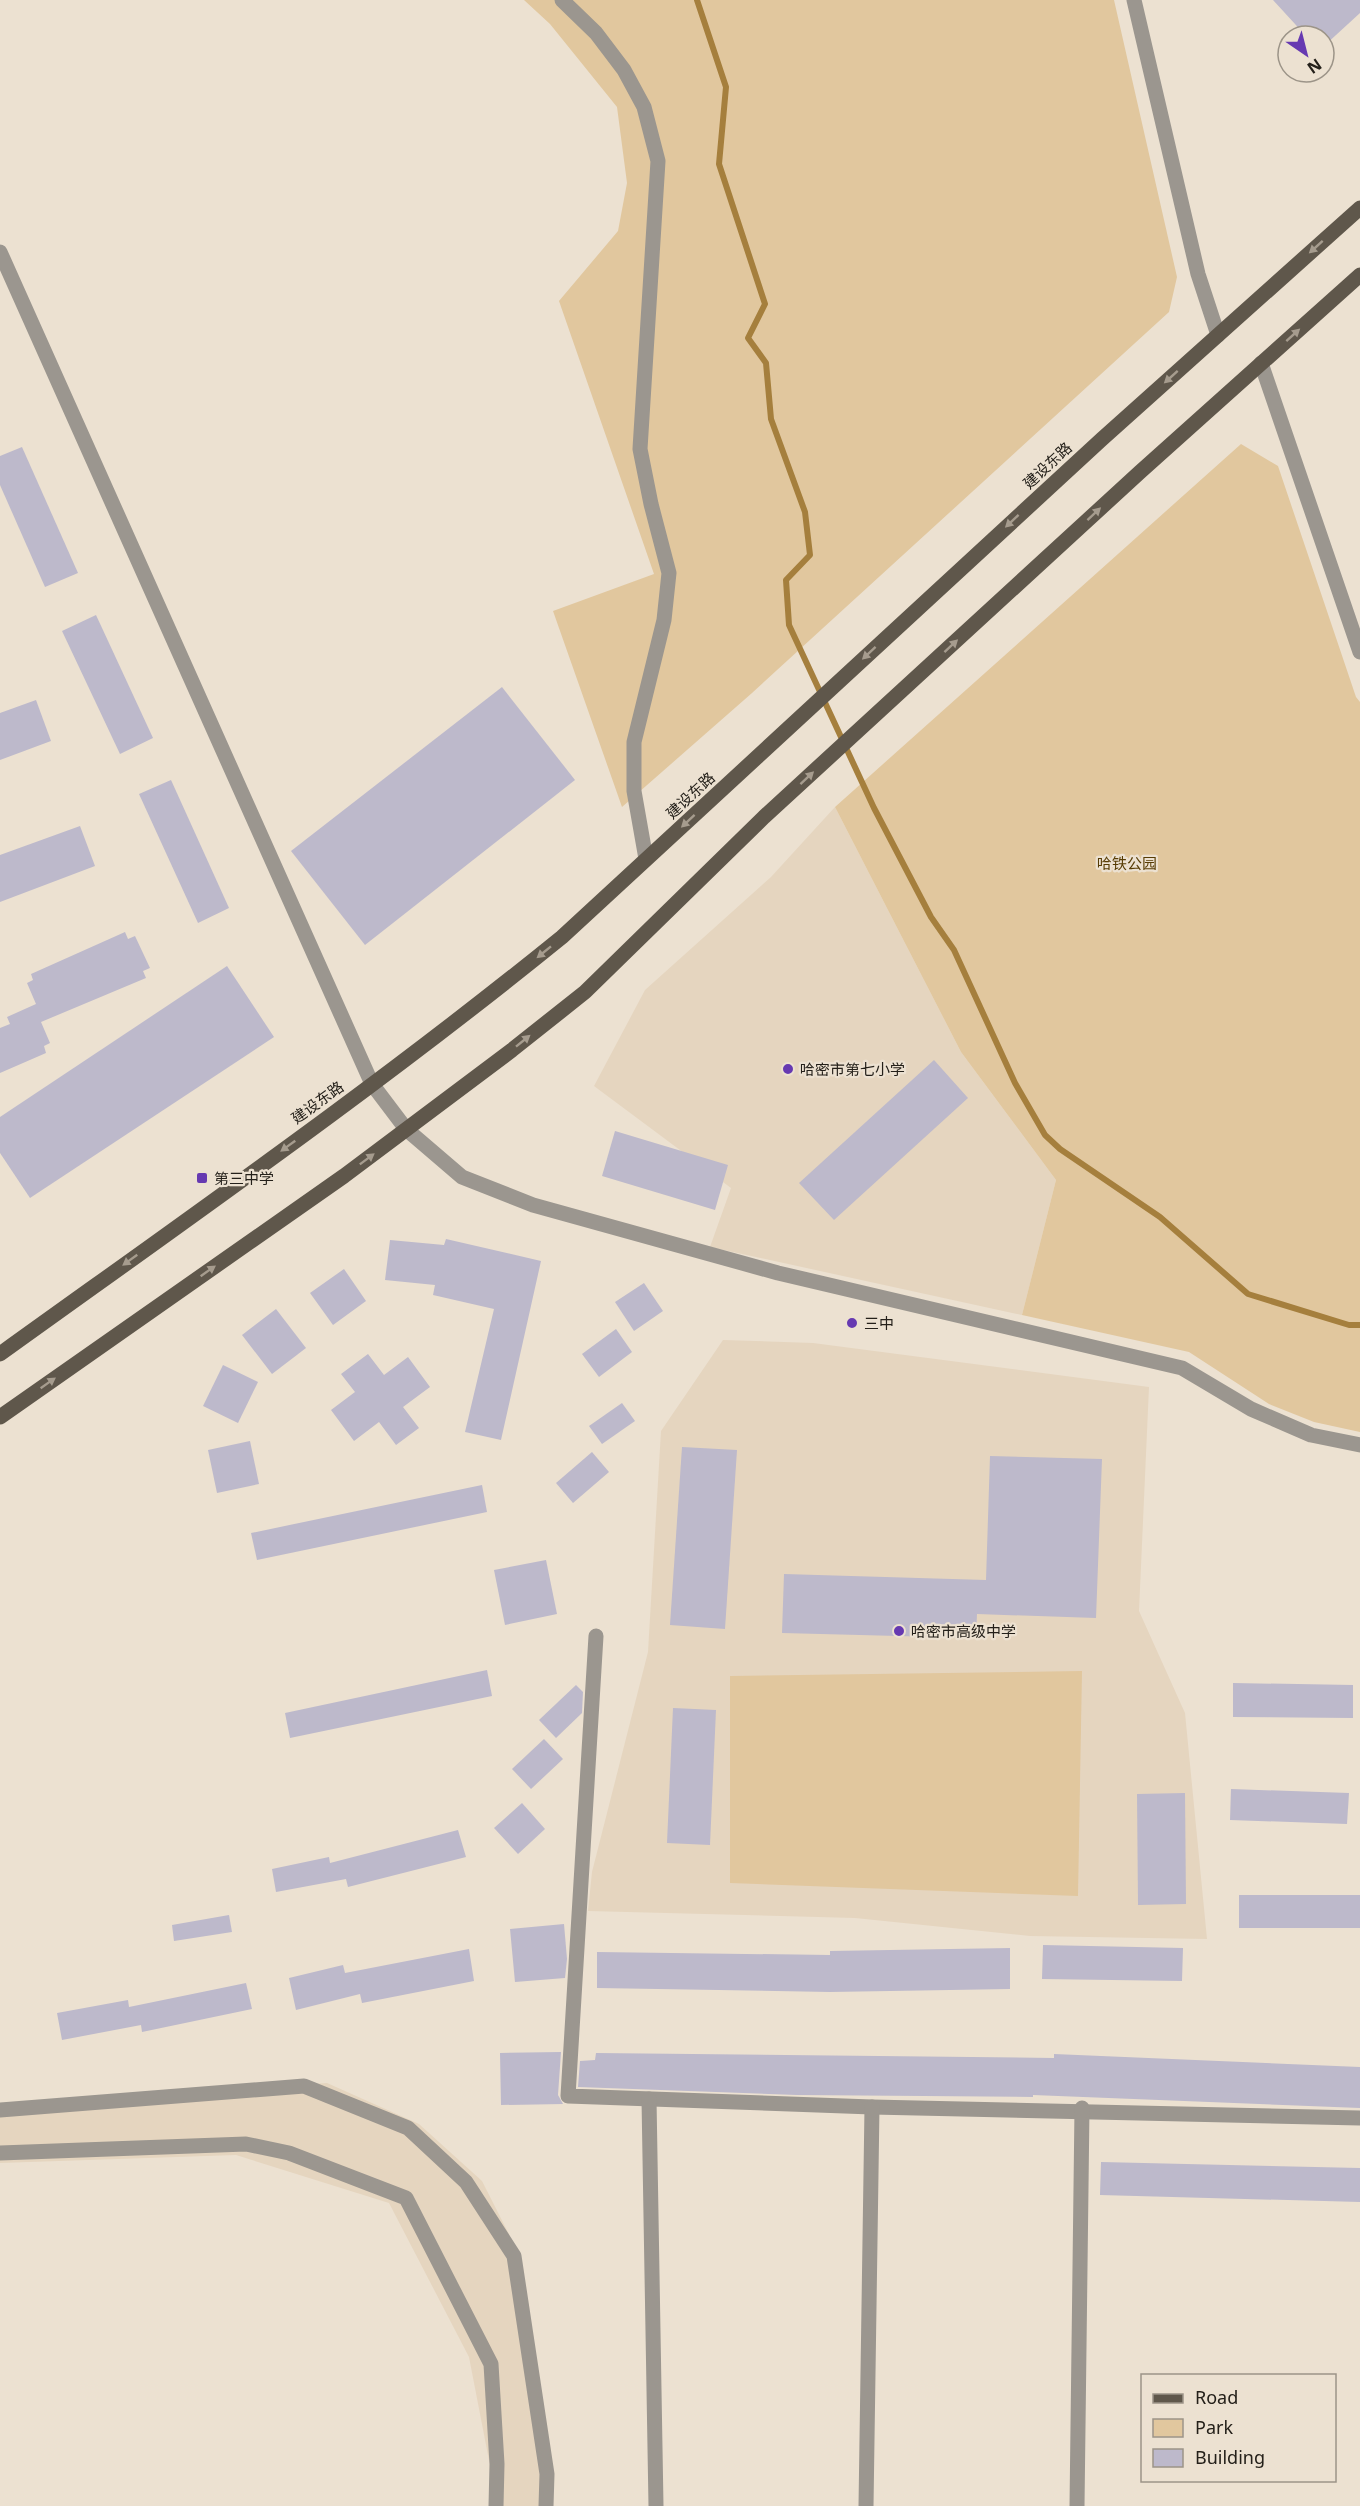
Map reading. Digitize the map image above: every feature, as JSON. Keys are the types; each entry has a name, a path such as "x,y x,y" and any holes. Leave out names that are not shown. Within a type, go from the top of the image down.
{"main road":[{"name":"建设东路","path":"0,1354 372,1084 478,1005 562,937 1101,439 1360,208"},
{"path":"0,1417 344,1176 585,992 764,817 1140,472 1360,275"}],"street":[{"path":"562,0 596,33 624,69 644,107 658,161 640,449 651,504 669,573 664,620 634,742 634,791 646,859"},
{"path":"1134,0 1198,274 1218,335"},
{"path":"0,252 372,1084 406,1129 462,1177 533,1205 778,1273 1182,1368 1251,1410 1311,1435 1360,1445"},
{"path":"1261,363 1360,652"},
{"path":"596,1636 568,2096 873,2107 1360,2118"},
{"path":"0,2110 304,2086 408,2128 466,2182 514,2256 547,2474 546,2506"},
{"path":"650,2099 656,2506"},
{"path":"866,2506 873,2107"},
{"path":"1077,2506 1082,2108"},
{"path":"0,2153 246,2144 289,2153 406,2199 491,2364 497,2464 496,2506"}],"shaded area":[{"name":"哈密市第七小学","path":"835,807 961,1052 1056,1180 1022,1315 710,1247 731,1188 594,1086 645,990 771,877"},
{"name":"哈密市高级中学","path":"723,1340 813,1343 1149,1387 1139,1611 1185,1713 1207,1939 1030,1936 855,1918 588,1911 592,1872 648,1652 661,1431"},
{"path":"327,2083 419,2124 482,2181 518,2252 548,2506 493,2506 493,2481 469,2357 389,2203 236,2155 0,2163 0,2105"}],"green space":[{"path":"524,0 1114,0 1177,277 1169,312 752,693 622,807 553,611 654,574 559,301 618,231 627,183 617,107 550,24"},
{"name":"哈铁公园","path":"1241,444 1278,466 1356,697 1360,702 1360,1432 1314,1422 1269,1404 1189,1352 1022,1315 1056,1180 961,1052 835,807"},
{"path":"1082,1671 1078,1896 730,1883 730,1676"}],"building":[{"path":"1273,0 1360,0 1360,13 1336,35 1336,24 1295,24"},
{"path":"22,447 78,573 45,587 0,485 0,456"},
{"path":"96,615 153,738 120,754 62,631"},
{"path":"502,687 575,780 365,945 291,851"},
{"path":"36,700 51,741 0,760 0,713"},
{"path":"171,780 229,908 198,923 139,794"},
{"path":"80,826 95,866 0,902 0,855"},
{"path":"125,932 128,939 135,936 150,968 143,971 146,978 41,1022 50,1043 44,1046 46,1053 0,1073 0,1028 10,1024 7,1017 36,1004 27,983 33,980 31,974"},
{"path":"227,966 274,1037 30,1198 0,1153 0,1117"},
{"path":"934,1060 968,1098 834,1220 799,1183"},
{"path":"615,1131 728,1165 715,1210 602,1176"},
{"path":"446,1239 541,1261 501,1440 465,1432 494,1309 433,1295 435,1285 385,1280 390,1240 444,1245"},
{"path":"344,1269 366,1301 333,1325 310,1293"},
{"path":"644,1283 663,1311 634,1331 615,1302"},
{"path":"276,1309 306,1348 272,1374 242,1335"},
{"path":"616,1329 632,1352 599,1377 582,1354"},
{"path":"368,1354 384,1375 408,1357 430,1387 403,1407 419,1428 396,1445 379,1422 354,1441 331,1410 355,1392 341,1374"},
{"path":"223,1365 258,1382 238,1423 203,1406"},
{"path":"622,1403 635,1421 602,1444 589,1426"},
{"path":"250,1441 259,1484 217,1493 208,1450"},
{"path":"682,1447 737,1450 725,1629 670,1625"},
{"path":"592,1452 609,1472 573,1503 556,1483"},
{"path":"990,1456 1102,1459 1096,1618 977,1614 976,1638 782,1633 784,1574 986,1580"},
{"path":"482,1485 487,1512 257,1560 251,1533"},
{"path":"546,1560 557,1614 505,1625 494,1570"},
{"path":"487,1670 492,1696 290,1738 285,1713"},
{"path":"1233,1683 1353,1685 1353,1718 1233,1717"},
{"path":"576,1685 583,1692 582,1713 556,1738 539,1720"},
{"path":"673,1708 716,1710 710,1845 667,1843"},
{"path":"544,1739 563,1759 531,1789 512,1769"},
{"path":"1231,1789 1349,1793 1347,1824 1230,1820"},
{"path":"1185,1793 1186,1904 1138,1905 1137,1794"},
{"path":"522,1803 545,1829 518,1854 494,1828"},
{"path":"458,1830 466,1857 348,1887 346,1879 276,1892 272,1869 329,1857 330,1863"},
{"path":"1239,1895 1360,1895 1360,1928 1239,1928"},
{"path":"229,1915 232,1932 174,1941 172,1925"},
{"path":"564,1924 567,1959 565,1978 515,1982 510,1929"},
{"path":"1043,1945 1183,1948 1182,1981 1042,1979"},
{"path":"1010,1948 1010,1989 830,1992 597,1988 597,1952 830,1955 830,1951"},
{"path":"469,1949 474,1981 362,2003 360,1994 296,2010 289,1978 343,1965 345,1973"},
{"path":"246,1983 252,2009 142,2032 141,2025 62,2040 57,2013 128,2000 129,2007"},
{"path":"561,2052 558,2095 563,2104 501,2105 500,2053"},
{"path":"596,2053 1054,2058 1054,2054 1360,2067 1360,2108 1033,2095 1033,2097 797,2095 578,2087 580,2061 595,2060"},
{"path":"1101,2162 1360,2168 1360,2202 1100,2195"}],"waterway":[{"path":"697,0 726,87 719,164 765,304 748,338 766,363 771,419 805,512 810,555 786,580 789,625 874,808 931,917 954,950 1015,1083 1045,1135 1060,1149 1160,1217 1248,1294 1349,1325 1360,1325"}],"place":[{"name":"哈密市第七小学","path":"788,1069"},
{"name":"第三中学","path":"202,1178"},
{"name":"三中","path":"852,1323"},
{"name":"哈密市高级中学","path":"899,1631"}]}
